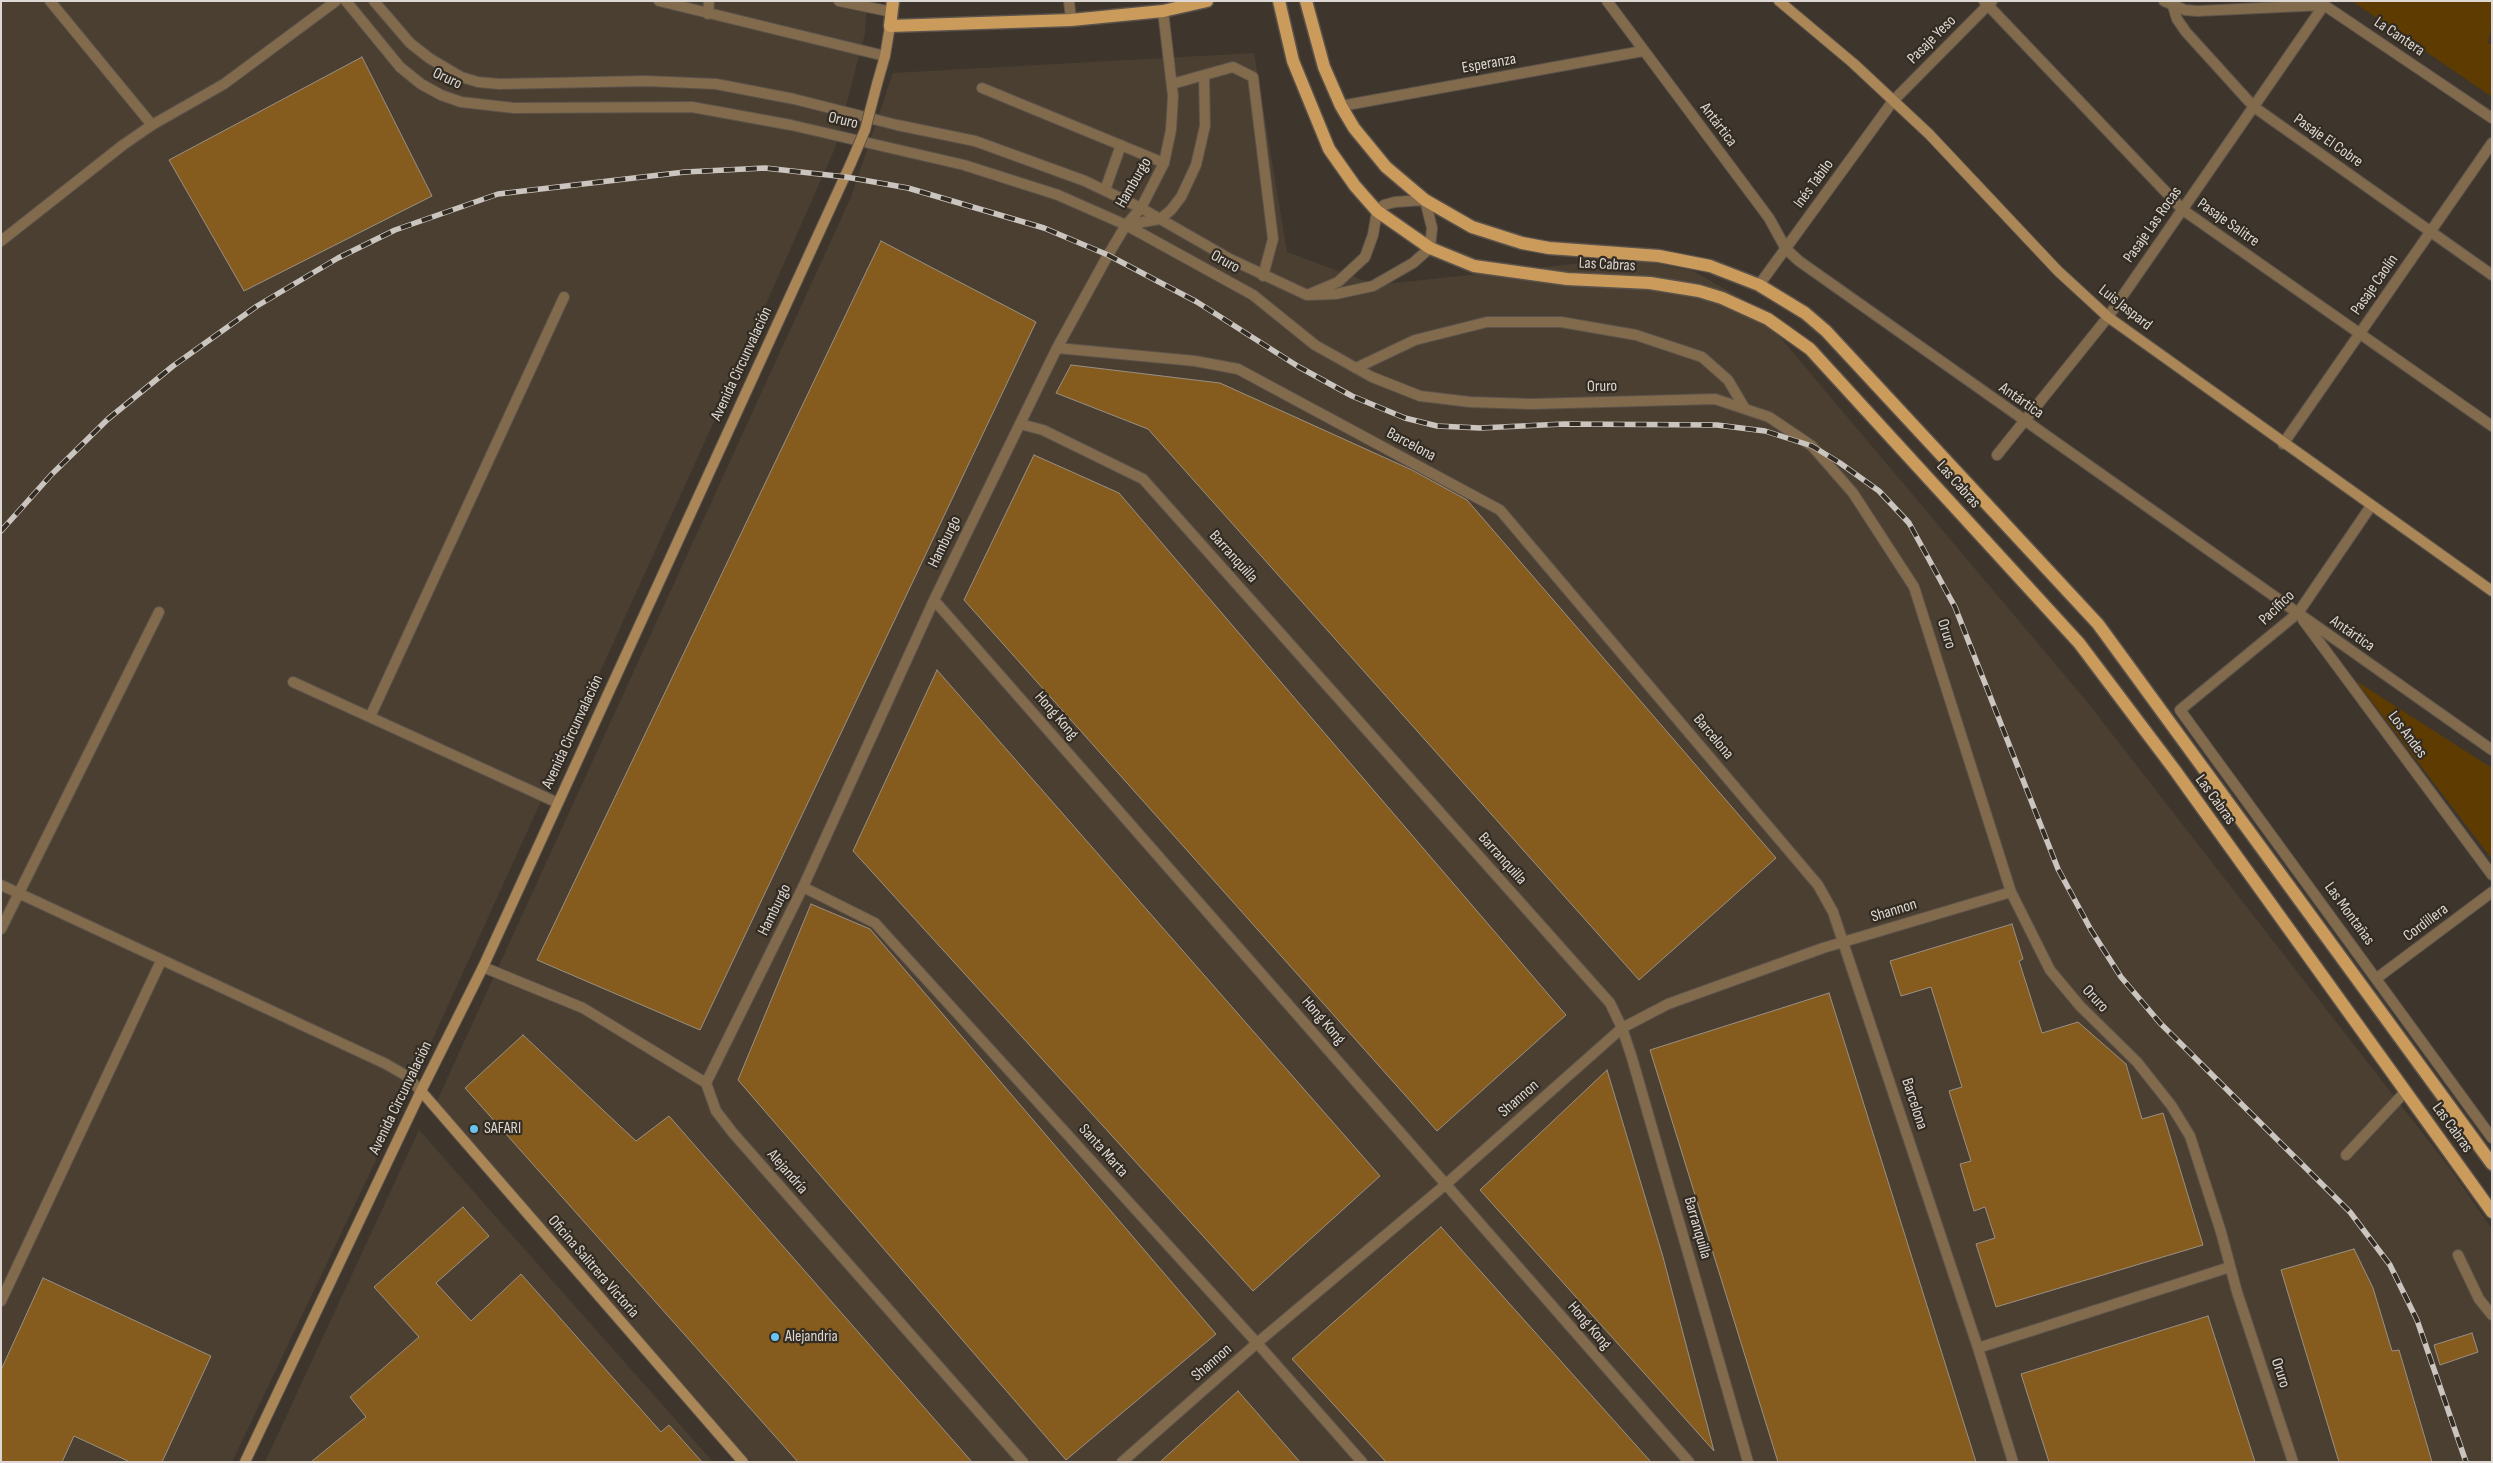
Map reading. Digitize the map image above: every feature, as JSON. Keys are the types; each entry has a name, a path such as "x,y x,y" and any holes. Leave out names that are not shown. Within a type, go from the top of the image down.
{"main road":[{"path":"890,26 1072,20 1163,11 1207,1"},
{"name":"Las Cabras","path":"1279,1 1293,61 1329,149 1355,186 1376,211 1430,248 1474,266 1567,279 1650,283 1699,290 1730,301 1768,319 1810,349 2079,643 2174,769 2492,1212"},
{"name":"Las Cabras","path":"1306,1 1321,59 1341,106 1354,128 1375,155 1405,185 1425,200 1472,227 1522,243 1548,248 1685,260 1727,272 1759,284 1805,313 1826,331 2098,624 2492,1164"},
{"name":"Avenida Circunvalación","path":"890,26 892,7"}],"street":[{"path":"50,1 152,125"},
{"path":"1,241 152,125 224,84 336,1"},
{"name":"Oruro","path":"346,1 400,67 421,84 440,95 461,102 514,108 692,107 743,116 983,170 1058,195 1126,225 1253,295 1316,345 1372,377 1420,396 1470,402 1531,404 1715,399 1744,407 1769,417 1812,446 1853,493 1914,587 1923,610 2011,892 2050,970 2080,1006 2137,1062 2171,1105 2190,1136 2222,1232 2230,1267 2293,1462"},
{"name":"Oruro","path":"374,1 394,26 423,53 446,69 470,80 499,84 646,81 716,84 975,141 1044,164 1104,190 1264,276 1307,295"},
{"path":"660,1 885,56"},
{"path":"708,14 709,1"},
{"path":"839,1 892,7"},
{"path":"1069,1 1072,20"},
{"name":"Antártica","path":"1607,1 1769,218 1786,249 1799,261 2492,750"},
{"name":"Luis Jaspard","path":"1779,1 1894,100 1963,169 2058,271 2108,317 2283,444 2492,591"},
{"name":"Pasaje Yeso","path":"1894,100 1988,2"},
{"name":"Pasaje Salitre","path":"1988,2 2183,210 2492,426"},
{"path":"2168,4 2197,6 2324,3"},
{"name":"Pasaje Las Rocas","path":"1997,455 2108,317 2324,3"},
{"name":"La Cantera","path":"2324,3 2492,118"},
{"name":"Pasaje El Cobre","path":"2168,4 2186,32 2254,107 2492,275"},
{"name":"Hamburgo","path":"706,1083 802,886 934,600 1057,348 1126,225 1140,208 1164,163 1171,130 1172,84 1163,11"},
{"name":"Avenida Circunvalación","path":"245,1462 421,1091 484,967 851,163 864,130 885,56 890,26"},
{"name":"Esperanza","path":"1341,106 1643,51"},
{"path":"1172,84 1233,67 1253,77 1273,239 1264,276"},
{"path":"1126,225 1160,219 1181,198 1196,165 1205,126 1204,75"},
{"path":"982,88 1164,163"},
{"name":"Inés Tabilo","path":"1759,284 1894,100"},
{"name":"Pasaje Caolín","path":"2283,444 2492,143"},
{"path":"1104,190 1120,145"},
{"path":"1425,200 1432,228 1430,248 1412,263 1372,286 1336,294 1307,295 1338,282 1365,257 1373,235 1376,211 1384,205 1395,202 1425,200"},
{"path":"370,717 564,297"},
{"path":"1356,368 1415,340 1487,322 1561,322 1636,335 1702,357 1728,380 1744,407"},
{"name":"Barcelona","path":"1057,348 1194,361 1238,369 1500,510 1818,885 1833,912 1978,1348 2013,1462"},
{"name":"Barranquilla","path":"1020,424 1043,430 1143,478 1610,1003 1622,1028 1748,1462"},
{"name":"Pacífico","path":"2180,710 2298,614 2371,506"},
{"name":"Hong Kong","path":"934,600 1689,1462"},
{"path":"1,929 159,612"},
{"name":"Los Andes","path":"2298,614 2492,875"},
{"path":"293,682 558,803"},
{"name":"Las Montañas","path":"2180,710 2492,1138"},
{"path":"1,885 386,1064 405,1075 421,1091"},
{"name":"Santa Marta","path":"802,886 875,922 1257,1343 1362,1462"},
{"name":"Shannon","path":"1122,1462 1257,1343 1445,1185 1622,1028 1668,1004 1844,942 2011,892"},
{"name":"Cordillera","path":"2377,978 2492,892"},
{"path":"1,1301 161,961"},
{"path":"484,967 583,1008 706,1083"},
{"name":"Alejandría","path":"706,1083 716,1112 1023,1462"},
{"name":"Oficina Salitrera Victoria","path":"421,1091 743,1462"},
{"path":"2346,1155 2405,1092"},
{"path":"2458,1255 2479,1300 2492,1315"},
{"path":"1978,1348 2230,1267"}],"shaded area":[{"path":"1,1 867,1 865,33 835,148 717,415 409,1091 232,1462 1,1462"},
{"path":"2352,1 2492,1 2492,24 2488,43 2492,45 2492,97"},
{"path":"1254,53 1287,252 1376,285 1630,258 1693,271 1753,305 2088,703 2449,1167 2492,1229 2492,1462 751,1462 445,1113 437,1101 851,197 893,73"},
{"path":"2356,681 2492,768 2492,859"},
{"path":"419,1130 713,1462 265,1462"}],"building":[{"path":"362,57 432,196 244,291 169,160"},
{"path":"881,241 1036,322 700,1030 537,960"},
{"path":"1071,365 1220,383 1412,470 1467,500 1776,858 1639,980 1148,429 1056,393"},
{"path":"1034,455 1119,493 1566,1015 1437,1131 964,600"},
{"path":"937,670 1380,1176 1253,1291 853,851"},
{"path":"811,904 870,929 1216,1334 1066,1460 738,1080"},
{"path":"2012,924 2023,959 2019,961 2042,1033 2078,1022 2126,1064 2142,1119 2163,1113 2203,1245 1996,1307 1976,1244 1995,1238 1985,1207 1974,1211 1960,1164 1971,1161 1949,1091 1962,1087 1931,987 1901,996 1890,961"},
{"path":"1829,993 1976,1462 1778,1462 1650,1050"},
{"name":"Alejandria","path":"523,1035 636,1141 669,1116 972,1462 798,1462 465,1088"},
{"path":"1607,1070 1663,1257 1714,1451 1480,1190"},
{"path":"463,1207 489,1236 436,1283 471,1321 521,1274 661,1432 669,1425 702,1462 311,1462 366,1417 350,1397 419,1337 374,1287"},
{"path":"1441,1227 1651,1462 1386,1462 1292,1359"},
{"path":"2354,1249 2373,1288 2392,1351 2399,1350 2432,1462 2339,1462 2281,1270"},
{"path":"43,1278 211,1356 162,1462 130,1462 74,1436 62,1462 1,1462 1,1370"},
{"path":"2208,1316 2255,1462 2049,1462 2021,1374"},
{"path":"2472,1333 2478,1352 2440,1365 2434,1345"},
{"path":"1238,1391 1300,1462 1160,1462"}],"railway":[{"path":"1,531 51,475 108,419 173,366 257,306 338,258 395,230 498,194 685,172 765,168 846,177 908,188 1044,228 1108,255 1197,302 1299,367 1352,396 1405,418 1437,426 1480,428 1564,424 1717,425 1765,431 1812,446 1879,491 1909,523 1955,607 2058,869 2091,930 2121,977 2160,1023 2350,1212 2390,1265 2417,1320 2466,1462"}],"place":[{"name":"SAFARI","path":"474,1129"},
{"name":"Alejandria","path":"775,1337"}]}
